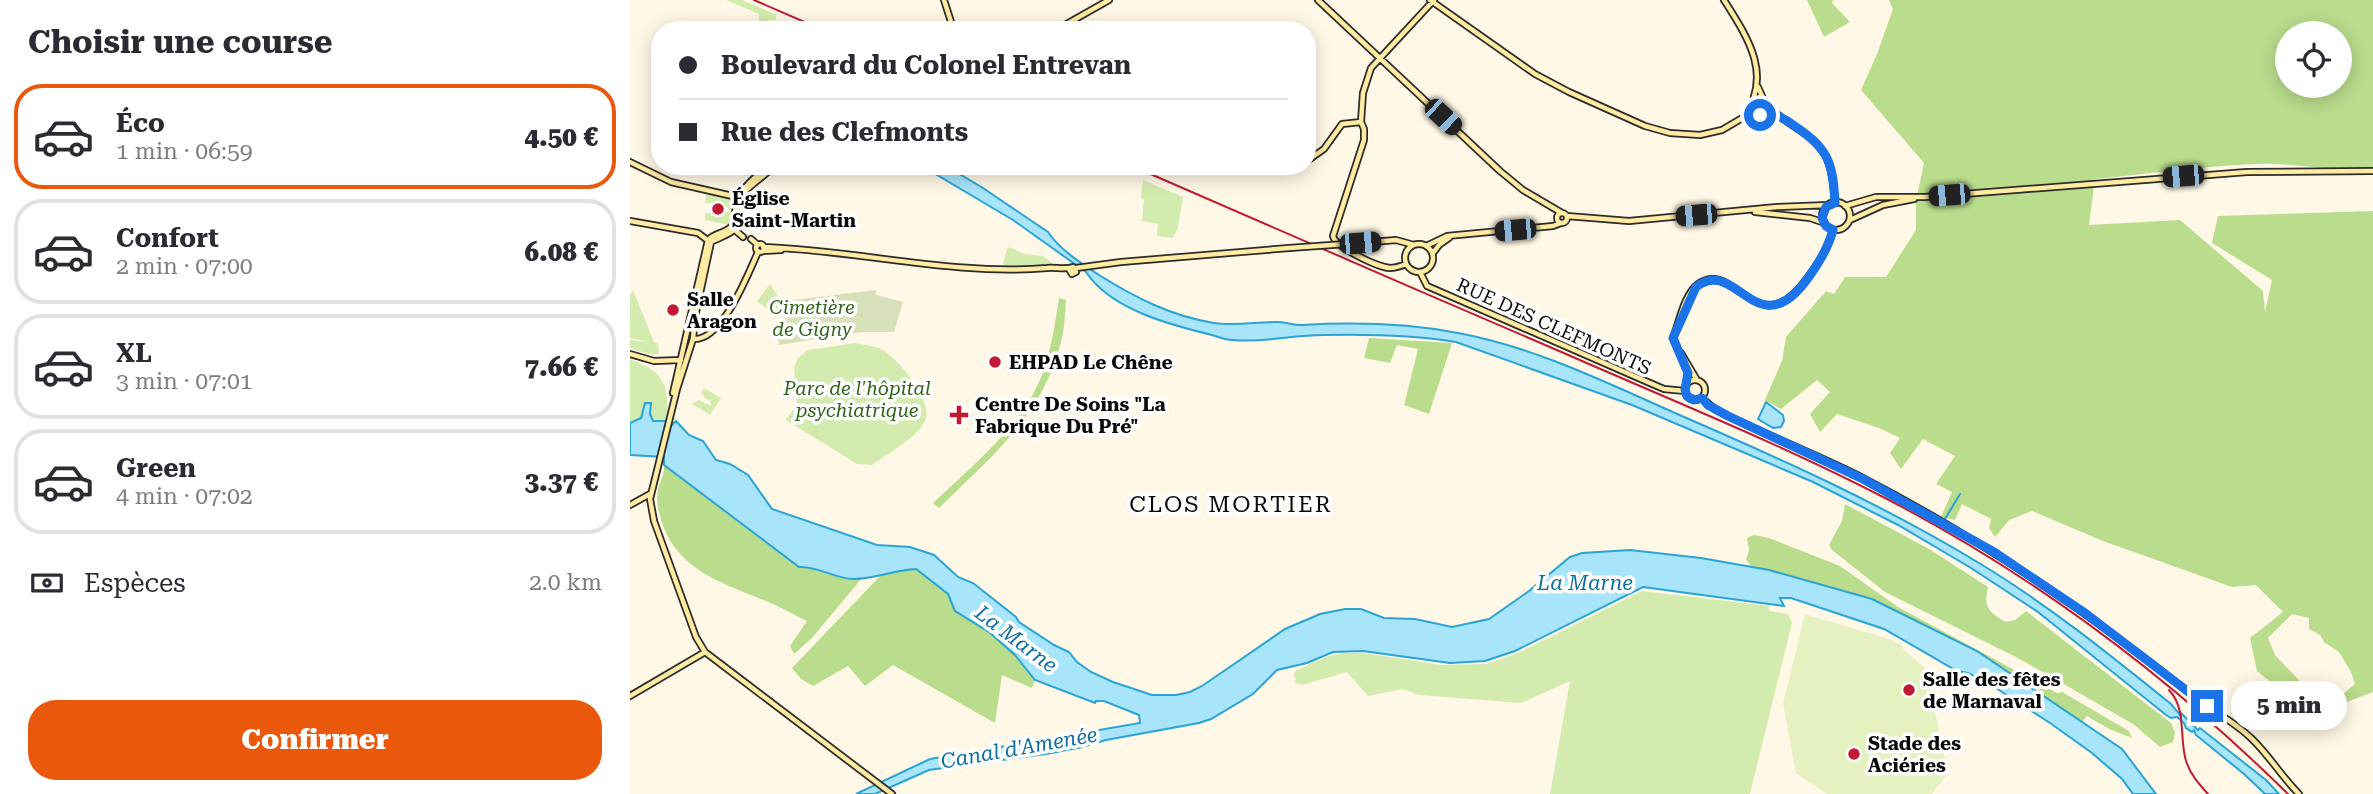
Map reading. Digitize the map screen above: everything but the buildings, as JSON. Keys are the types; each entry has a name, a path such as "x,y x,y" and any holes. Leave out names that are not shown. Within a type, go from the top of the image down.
{"main road":[{"path":"944,0 951,21"},
{"path":"1072,21 1109,0"},
{"path":"1318,0 1512,181 1552,206 1562,218"},
{"path":"1724,0 1751,47 1758,87 1766,110 1759,114"},
{"path":"1406,264 1390,268 1343,248 1335,243 1333,236 1364,140 1361,122 1366,80 1371,68 1432,1 1535,74 1645,126 1670,133 1700,135 1722,130 1744,117 1777,115"},
{"path":"1752,105 1758,87"},
{"path":"1744,117 1757,100 1815,139 1832,169 1835,203"},
{"path":"1752,105 1759,114"},
{"path":"1316,155 1324,149 1344,123 1361,122"},
{"path":"630,162 651,173"},
{"path":"750,240 760,248 989,270 1074,268 1392,240 1426,246 1452,235 1548,227 1562,218 1629,221 1835,203 1845,206 1876,197 1925,197 2246,172 2373,171"},
{"path":"655,175 667,181 737,197"},
{"path":"744,236 736,229 737,197 758,175"},
{"path":"740,206 746,190 764,175"},
{"path":"725,193 744,187"},
{"path":"630,221 698,233 710,241 727,237 736,229 740,218 737,197"},
{"path":"1849,221 1883,205 1925,197"},
{"path":"1824,223 1823,214 1828,205"},
{"path":"1747,211 1810,218 1833,230 1844,228 1849,221 1850,213 1845,206"},
{"path":"735,219 728,230 714,235 710,241 651,493 652,513 695,637 705,652 890,793"},
{"path":"1680,352 1688,373 1685,391 1691,400 1702,398 1705,387 1697,380 1673,338 1690,295 1698,284 1720,280 1762,305 1781,305 1800,289 1817,265 1826,251 1833,230"},
{"path":"1392,240 1403,245 1407,251 1406,264 1410,269 1420,272 1431,265 1439,245 1452,235"},
{"path":"1407,251 1415,245"},
{"path":"1426,246 1433,255"},
{"path":"689,339 702,339 720,325 760,248"},
{"name":"RUE DES CLEFMONTS","path":"1420,272 1427,286 1664,389 1685,391"},
{"path":"630,354 654,361 683,360"},
{"path":"1688,383 1697,380"},
{"path":"1702,398 1708,405 1728,416 1825,459 1909,503 2040,582 2125,642 2197,700 2236,724 2262,749 2299,794"},
{"path":"630,505 651,493"},
{"path":"630,696 705,652"}],"green space":[{"path":"726,0 742,0 777,15 775,21 759,21 759,14"},
{"path":"1807,0 1833,0 1832,3 1850,22 1824,37"},
{"path":"1889,0 2373,0 2373,169 2344,170 2256,164 2095,179 2089,225 2180,220 2263,291 2265,312 2272,280 2212,243 2218,216 2373,211 2373,692 2336,706 2330,700 2355,684 2351,672 2339,652 2309,629 2309,618 2292,614 2268,638 2275,655 2313,695 2305,710 2257,671 2250,638 2283,612 2256,585 2232,587 2103,541 2032,511 2009,520 1995,537 1989,528 1991,519 1962,504 1955,520 1941,517 1952,492 1936,484 1955,456 1923,439 1901,469 1890,453 1900,438 1879,428 1837,414 1820,432 1810,414 1830,392 1817,380 1781,409 1765,400 1782,361 1786,337 1826,291 1834,294 1845,277 1886,277 1916,230 1916,201 1924,163 1861,90 1893,9"},
{"path":"1143,180 1183,197 1178,228 1173,238 1157,236 1158,224 1142,221"},
{"path":"706,193 733,199 729,225 705,220 705,213 714,216 716,213 720,215 731,210 721,203 705,203"},
{"path":"1010,247 1024,254 1043,256 1053,264 1005,267 1003,264"},
{"path":"770,284 781,301 779,319 757,301"},
{"path":"633,290 654,342 658,344 659,354 648,354 630,348 630,340 648,342 630,338 630,295"},
{"name":"Cimetière de Gigny","path":"876,290 876,295 903,302 894,332 861,332 779,345 781,324 785,323 784,301"},
{"path":"1059,298 1066,300 1063,332 1054,364 1030,411 997,451 939,508 933,503 999,440 1032,396 1047,361"},
{"path":"1369,338 1452,343 1429,414 1404,405 1418,349 1397,345 1390,363 1364,358"},
{"name":"Parc de l'hôpital psychiatrique","path":"856,343 883,350 897,362 920,392 926,413 925,421 916,433 872,465 857,464 786,420 797,404 794,367 798,358 808,350"},
{"path":"630,359 651,369 661,379 667,400 665,421 653,421 650,415 651,404 639,420 630,423"},
{"path":"704,388 721,398 710,415 692,404 699,400 711,406 710,399 707,400 701,393"},
{"path":"664,465 799,567 811,566 841,578 862,578 812,638 794,654 790,646 807,621 717,581 686,560 674,546 664,529 658,507 657,494"},
{"path":"1845,504 1929,549 1988,587 1987,604 1995,615 2005,622 2015,620 2026,611 2171,723 2175,733 2173,742 2160,747 2133,724 2016,657 1885,592 1829,545 1842,521"},
{"path":"1754,535 1769,538 1840,566 1898,607 2057,693 2062,692 2129,731 2132,738 2087,716 2081,723 2015,680 1755,570 1746,560 1749,550 1747,538"},
{"path":"916,569 948,594 955,611 989,632 1015,655 1035,680 1032,688 1002,675 995,723 893,665 865,686 848,666 813,686 801,679 792,668 883,573"},
{"path":"1642,591 1769,606 1769,611 1788,614 1792,623 1750,794 1550,794 1570,681 1521,703 1419,695 1403,689 1368,696 1347,672 1302,685 1294,682 1296,679 1293,676 1297,670 1342,653 1363,653 1442,665 1486,664 1518,653"},
{"path":"1805,614 1892,640 1897,644 1901,643 1903,649 1926,669 1948,773 1932,794 1827,794 1796,773 1783,703"}],"water":[{"path":"937,175 961,175 1048,232 1065,251 1092,271 1168,311 1222,324 1380,324 1419,327 1486,339 1569,367 1792,465 1942,541 2029,595 2171,704 2181,716 2181,713 2198,730 2200,728 2266,780 2279,794 2265,794 2196,735 2194,730 2192,732 2186,728 2177,717 2166,715 2038,612 1898,525 1813,482 1632,405 1456,342 1407,336 1356,335 1230,340 1161,321 1110,296 1086,272 1013,220"},
{"path":"1766,402 1783,415 1781,427 1773,428 1758,419"},
{"name":"La Marne","path":"645,403 651,403 650,414 653,421 665,421 672,425 676,421 689,435 703,441 716,460 730,464 748,475 772,509 877,545 910,547 934,555 958,577 973,583 1019,622 1069,652 1091,672 1152,695 1190,692 1285,629 1320,614 1361,609 1384,618 1415,619 1452,627 1489,619 1570,557 1582,553 1630,550 1701,558 1769,570 1872,599 1977,651 2122,749 2156,794 2133,794 2122,779 2092,753 2050,723 1988,683 1968,673 1957,671 1884,629 1791,598 1780,598 1784,606 1643,587 1515,651 1485,661 1450,663 1363,651 1333,652 1307,663 1277,670 1253,694 1211,719 1199,723 1046,754 929,770 875,794 856,794 930,759 1140,723 1139,715 1104,701 1095,703 1035,680 1015,655 989,632 955,611 948,594 916,569 854,579 799,567 664,465 664,457 630,455 630,423 641,418"}],"waterway":[{"path":"1945,519 1960,494"}],"tunnel":[{"path":"745,235 751,239"}],"railway":[{"path":"754,0 802,21"},
{"path":"1153,175 1728,424 1887,499 1942,529 2048,595 2196,709 2288,794"},
{"path":"2169,690 2178,706 2188,766 2208,794"}],"place":[{"name":"Église Saint-Martin","path":"718,209"},
{"name":"Salle Aragon","path":"673,310"},
{"name":"EHPAD Le Chêne","path":"995,362"},
{"name":"Centre De Soins \"La Fabrique Du Pré\"","path":"959,415"},
{"name":"Salle des fêtes de Marnaval","path":"1909,690"},
{"name":"Stade des Aciéries","path":"1854,754"}],"district":[{"name":"CLOS MORTIER","path":"1231,504"}],"route":[{"path":"1760,115 1777,115 1787,120 1815,139 1827,155 1832,169 1835,203 1826,207 1822,218 1826,226 1833,230 1832,235 1826,251 1800,289 1781,305 1762,305 1720,280 1709,280 1696,287 1690,295 1673,338 1688,373 1685,389 1687,396 1691,400 1702,398 1716,410 1863,479 1994,552 2085,613 2207,706"}],"water label":[{"name":"Canal d'Amenée","path":"1019,748"}]}
